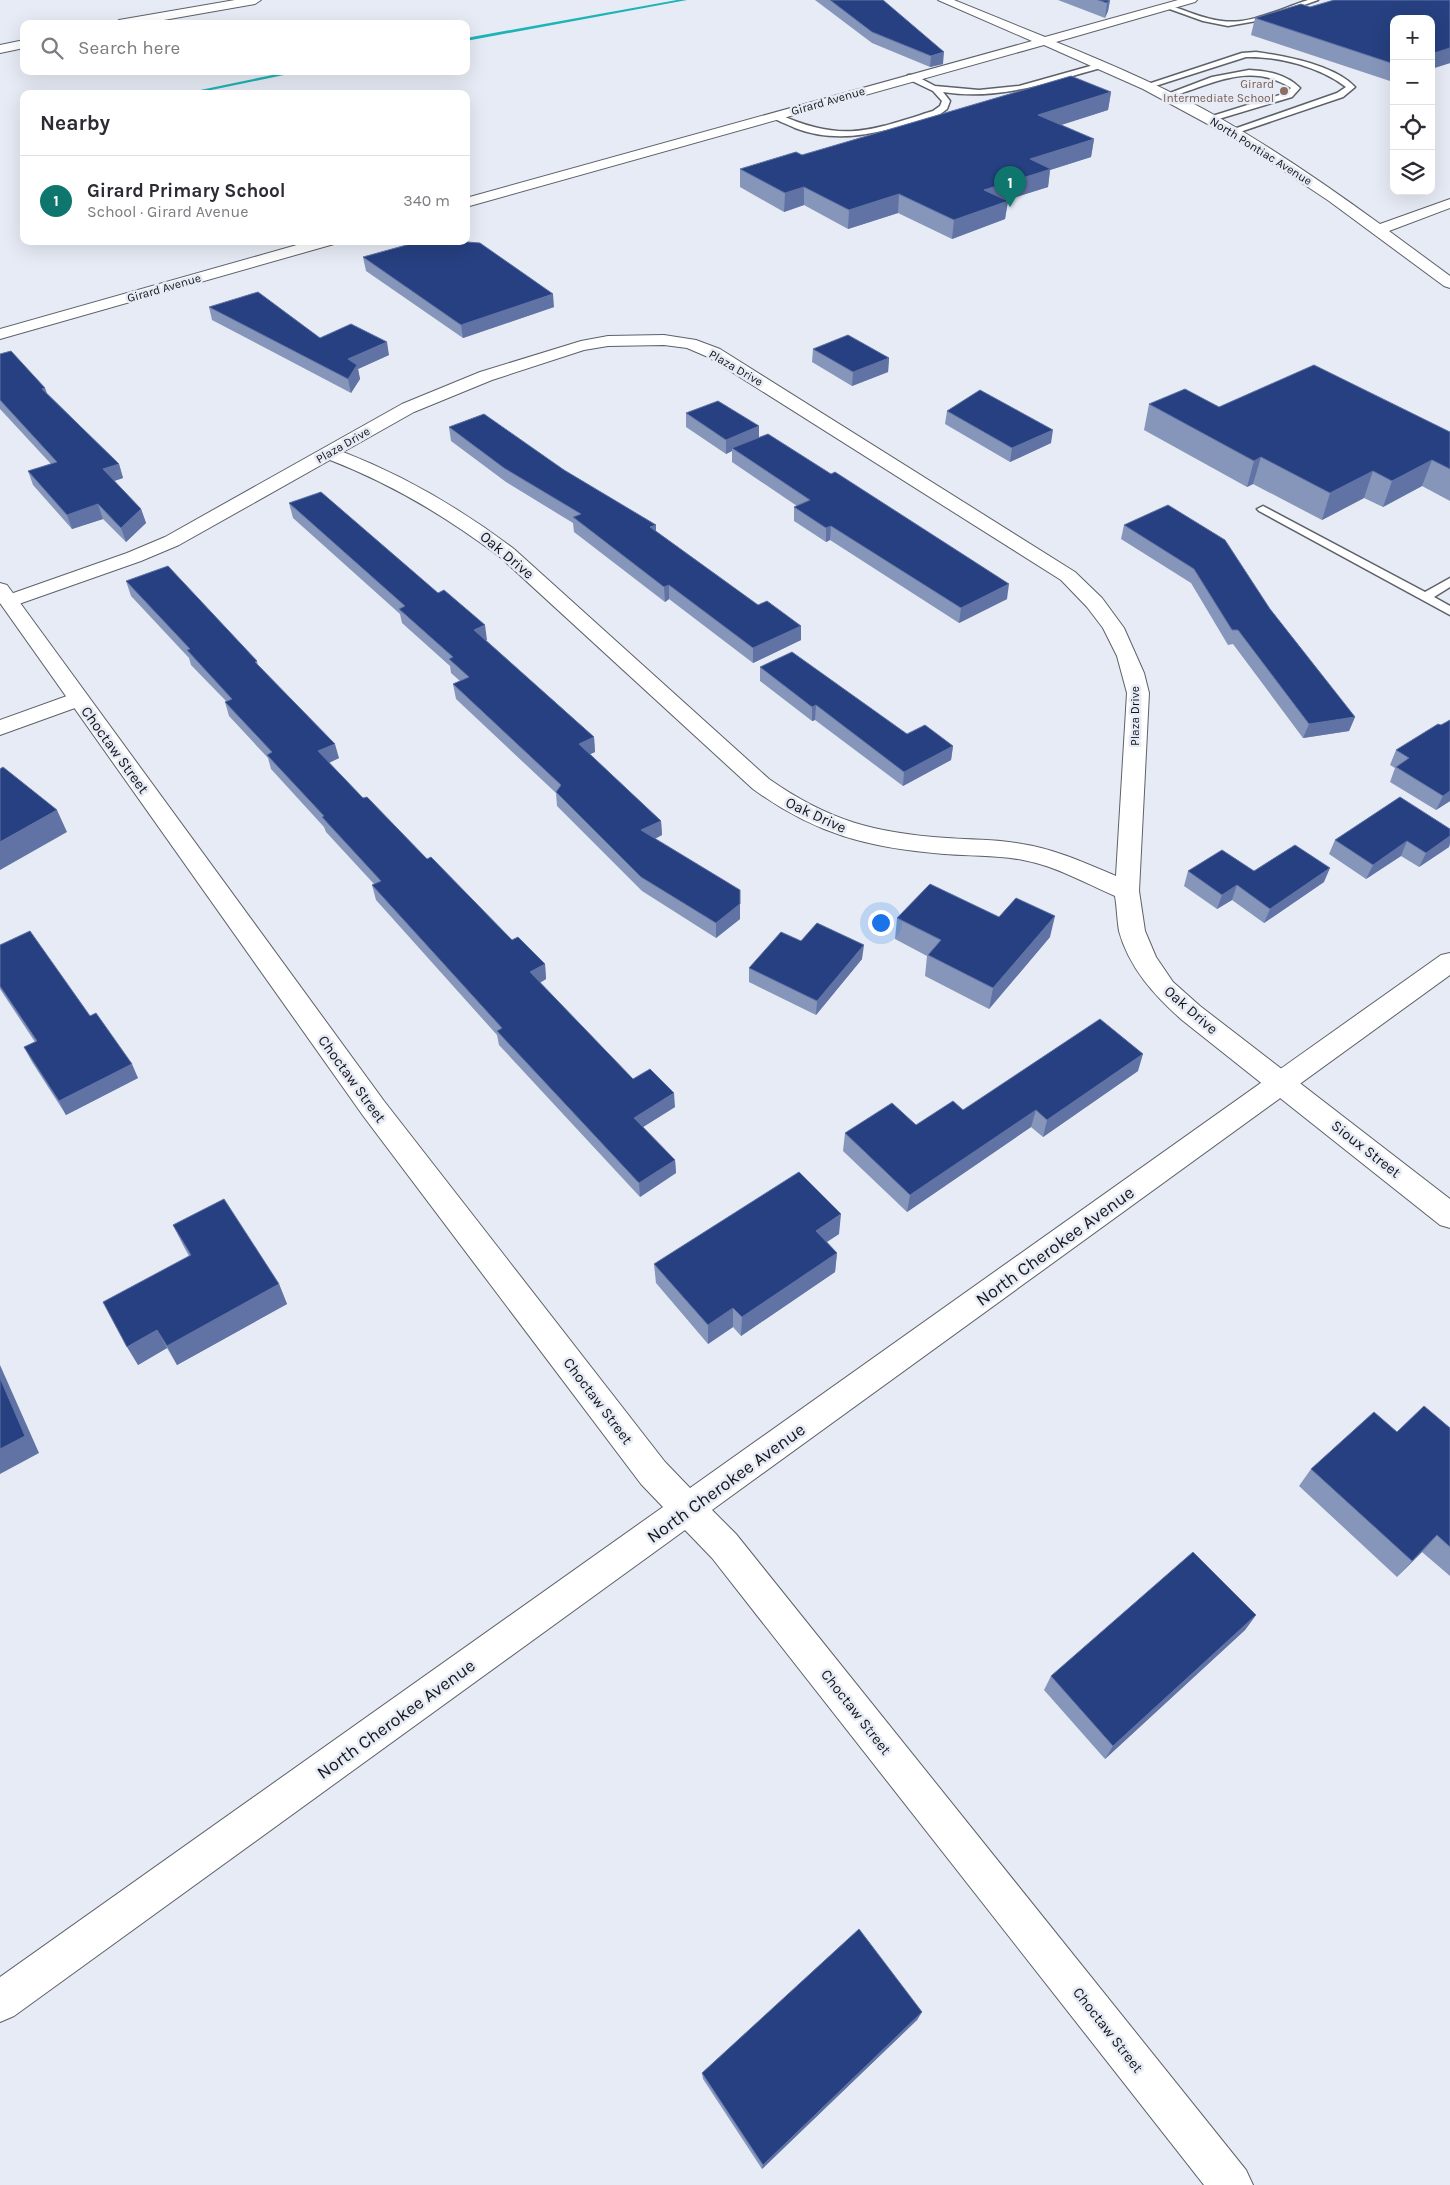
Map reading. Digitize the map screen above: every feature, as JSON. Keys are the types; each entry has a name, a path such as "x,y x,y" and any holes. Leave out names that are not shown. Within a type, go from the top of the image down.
{"street":[{"path":"142,20 255,0"},
{"name":"North Pontiac Avenue","path":"944,0 1101,65 1212,119 1298,172 1450,283"},
{"name":"Girard Avenue","path":"470,201 1191,0"},
{"path":"0,49 20,45"},
{"path":"1378,230 1450,203"},
{"name":"Girard Avenue","path":"0,334 315,245"},
{"name":"Plaza Drive","path":"4,595 134,557 172,541 408,408 486,376 581,346 625,339 664,340 690,344 714,353 1068,576 1098,604 1118,632 1131,662 1138,692 1127,891"},
{"name":"Oak Drive","path":"329,453 405,484 471,525 507,553 762,784 788,805 820,821 856,834 898,841 1026,852 1127,891 1132,931 1144,960 1164,989 1191,1013 1282,1083"},
{"name":"Choctaw Street","path":"4,595 374,1109 653,1473 724,1546 1231,2185"},
{"path":"0,728 78,699"},
{"name":"North Cherokee Avenue","path":"0,2002 689,1510 1450,962"},
{"name":"Sioux Street","path":"1282,1083 1450,1216"}],"lane":[{"path":"1168,7 1229,24 1315,0"},
{"path":"1146,86 1245,55 1262,53 1280,57 1338,78 1351,87 1340,95 1234,132"},
{"path":"911,77 935,88 973,94 994,94 1101,65"},
{"path":"1166,96 1246,72 1272,76 1296,88 1289,95 1212,119"},
{"path":"775,116 804,129 837,135 874,131 936,113 944,108 946,101 943,95 935,88"},
{"path":"1263,509 1426,596 1450,611"},
{"path":"1426,596 1450,582"}],"building":[{"path":"830,0 883,0 944,52 931,56 872,32"},
{"path":"1098,0 1109,0 1107,3"},
{"path":"1334,0 1450,0 1450,48 1435,53 1435,15 1390,15 1390,63 1255,18 1301,4 1310,7"},
{"path":"1071,76 1111,92 1038,115 1094,139 1030,159 1051,169 984,190 1008,201 954,220 899,194 849,210 804,187 785,193 740,169 796,152 802,155"},
{"path":"470,242 480,243 553,294 461,325 363,257 406,245 470,245"},
{"path":"258,292 320,338 351,324 387,342 348,359 357,365 348,379 209,307"},
{"path":"848,335 889,358 853,372 813,349"},
{"path":"11,351 45,388 42,389 119,464 103,469 141,509 121,528 98,504 67,515 28,471 57,462 0,400 0,354"},
{"path":"1314,365 1450,432 1450,469 1432,460 1392,481 1373,471 1330,493 1261,457 1254,461 1149,404 1185,389 1219,407"},
{"path":"980,390 1053,430 1012,448 947,411"},
{"path":"718,401 759,426 726,440 686,413"},
{"path":"484,414 564,470 656,525 650,527 758,605 767,601 801,626 753,648 669,585 664,587 573,517 581,514 504,468 449,427"},
{"path":"768,434 831,474 835,472 1009,584 961,608 831,526 826,528 794,507 810,500 732,448"},
{"path":"321,492 438,593 444,590 485,625 474,630 594,737 579,744 661,821 641,830 740,890 740,904 716,923 641,877 556,792 561,785 453,684 469,677 449,659 453,657 399,609 405,606 289,503"},
{"path":"1168,505 1225,540 1270,609 1355,717 1309,724 1238,630 1232,630 1194,569 1124,525"},
{"path":"168,566 257,661 255,662 335,744 318,751 363,798 367,797 427,859 431,857 512,940 518,937 545,964 530,972 633,1079 650,1069 674,1093 634,1118 675,1160 639,1183 497,1031 502,1028 372,885 381,881 267,755 272,752 225,702 232,699 187,650 190,649 126,581"},
{"path":"792,652 907,734 925,725 953,746 904,772 816,705 812,707 760,667"},
{"path":"1450,720 1450,791 1443,796 1396,767 1409,758 1396,750 1438,724 1441,725"},
{"path":"3,767 57,810 0,842 0,769"},
{"path":"1400,797 1450,829 1450,836 1426,853 1407,841 1373,865 1335,840"},
{"path":"1295,845 1330,868 1270,909 1237,885 1222,895 1188,871 1222,850 1254,871"},
{"path":"930,884 999,917 1016,898 1055,916 993,988 928,955 941,940 897,918"},
{"path":"817,923 864,945 817,1001 749,968 781,932 801,941"},
{"path":"30,931 90,1016 96,1013 132,1064 59,1101 24,1047 37,1041 0,986 0,945"},
{"path":"1100,1019 1143,1054 1047,1120 1036,1110 910,1195 845,1133 892,1103 916,1125 953,1101 963,1110"},
{"path":"799,1172 841,1214 816,1231 837,1253 742,1317 733,1308 708,1325 654,1264"},
{"path":"224,1199 279,1284 167,1346 157,1330 127,1347 103,1302 191,1255 173,1225"},
{"path":"0,1378 25,1436 0,1449"},
{"path":"1424,1406 1450,1428 1450,1547 1437,1535 1412,1561 1311,1469 1374,1412 1397,1432"},
{"path":"1193,1552 1256,1615 1113,1746 1051,1676"},
{"path":"859,1929 922,2012 763,2165 702,2073"}],"waterway":[{"path":"470,39 685,0"},
{"path":"204,90 280,75"}],"place":[{"name":"Girard Intermediate School","path":"1284,91"},
{"name":"Girard Primary School","path":"1010,207"}]}
